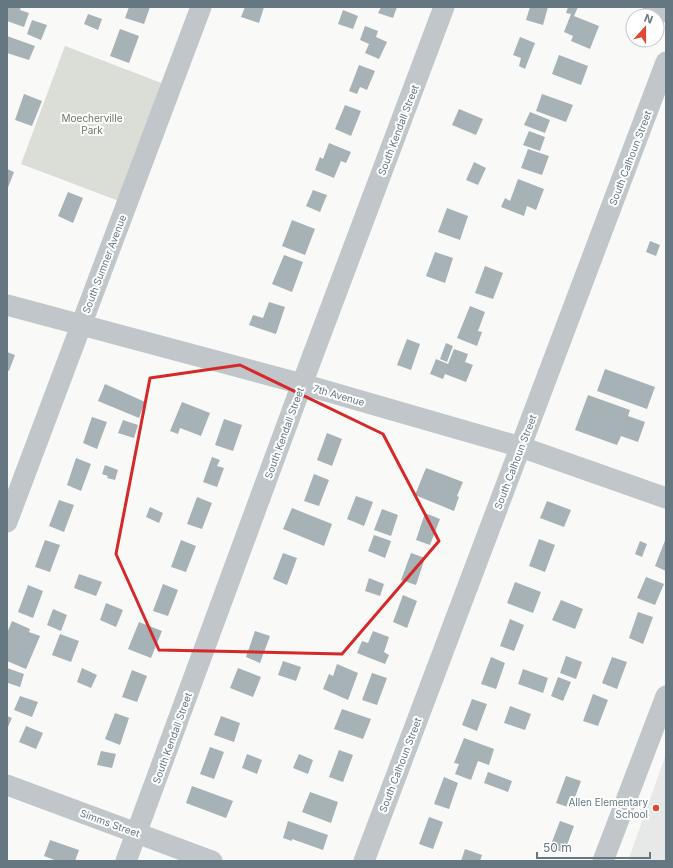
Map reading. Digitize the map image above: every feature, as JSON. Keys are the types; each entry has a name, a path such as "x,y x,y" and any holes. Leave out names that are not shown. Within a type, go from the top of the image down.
{"street":[{"name":"South Sumner Avenue","path":"7,522 201,7"},
{"name":"South Kendall Street","path":"126,861 302,384 444,7"},
{"path":"653,7 666,12"},
{"name":"South Calhoun Street","path":"364,861 666,62"},
{"name":"7th Avenue","path":"7,305 302,384 521,447 666,498"},
{"path":"603,861 666,696"},
{"name":"Simms Street","path":"7,785 212,861"}],"highlighted area":[{"path":"240,365 383,434 439,541 342,654 159,650 116,554 150,378"}],"shaded area":[{"name":"Allen Elementary School","path":"666,754 666,861 628,861"}],"green space":[{"name":"Moecherville Park","path":"65,46 164,84 119,201 21,164"}],"building":[{"path":"7,7 21,7 20,10 29,13 24,27 7,21"},
{"path":"129,7 150,7 144,24 125,18"},
{"path":"245,7 264,7 259,23 241,17"},
{"path":"381,7 397,7 393,18 378,13"},
{"path":"530,7 548,7 543,25 526,20"},
{"path":"568,7 578,7 574,16 599,26 590,49 571,41 573,36 564,32 571,14 566,13"},
{"path":"343,10 358,16 353,29 338,24"},
{"path":"88,14 102,19 98,30 84,24"},
{"path":"32,20 47,25 41,40 27,34"},
{"path":"365,26 378,31 376,37 387,42 379,59 365,53 369,44 360,40"},
{"path":"120,29 139,36 129,63 110,56"},
{"path":"7,36 35,46 29,60 7,53"},
{"path":"520,37 535,43 525,69 519,66 521,58 513,55"},
{"path":"559,55 588,66 581,85 552,74"},
{"path":"359,65 375,71 367,90 360,87 357,94 349,91"},
{"path":"24,94 42,101 32,126 15,120"},
{"path":"542,94 573,105 566,122 536,111"},
{"path":"345,105 361,111 351,136 335,129"},
{"path":"459,109 483,119 476,135 452,125"},
{"path":"530,112 550,120 545,133 524,125"},
{"path":"529,131 545,137 540,151 523,145"},
{"path":"329,143 351,152 346,163 341,161 334,178 315,170 320,157 323,159"},
{"path":"528,149 549,156 542,175 521,168"},
{"path":"474,162 486,168 478,185 466,180"},
{"path":"7,169 14,172 7,190"},
{"path":"518,179 544,189 536,210 527,206 524,216 501,207 505,198 510,201"},
{"path":"313,190 327,195 320,212 306,206"},
{"path":"68,192 83,198 73,223 58,216"},
{"path":"447,208 468,216 460,240 438,232"},
{"path":"292,220 315,229 305,255 282,246"},
{"path":"650,241 660,245 656,256 646,252"},
{"path":"435,252 453,258 445,283 426,276"},
{"path":"284,255 303,262 292,292 272,284"},
{"path":"485,266 503,273 493,299 475,293"},
{"path":"269,302 285,307 276,334 249,325 253,315 263,318"},
{"path":"470,306 485,312 478,331 482,332 477,346 457,338"},
{"path":"407,339 420,344 411,370 397,365"},
{"path":"446,343 453,346 447,362 440,359"},
{"path":"454,349 468,354 465,362 473,365 466,382 445,374 443,379 430,374 436,359 448,364"},
{"path":"7,352 15,355 9,371 7,370"},
{"path":"605,369 655,387 647,409 597,391"},
{"path":"105,384 145,402 139,418 98,401"},
{"path":"588,395 630,410 628,416 645,422 638,442 621,436 617,445 575,430"},
{"path":"182,402 210,413 201,436 180,428 178,434 170,431"},
{"path":"92,417 107,422 97,449 83,443"},
{"path":"224,419 242,425 233,451 215,445"},
{"path":"123,420 138,425 134,438 118,433"},
{"path":"327,433 342,439 332,466 317,460"},
{"path":"212,457 220,460 217,466 224,468 217,487 203,482"},
{"path":"76,458 91,464 81,491 67,485"},
{"path":"105,465 118,470 115,480 107,478 108,476 102,474"},
{"path":"426,468 463,482 457,496 459,497 454,511 415,495"},
{"path":"314,474 329,480 319,506 304,501"},
{"path":"356,496 373,502 364,526 347,519"},
{"path":"197,497 212,503 202,529 187,524"},
{"path":"59,500 74,505 64,532 49,526"},
{"path":"547,501 571,510 564,527 540,518"},
{"path":"150,507 163,513 159,523 146,517"},
{"path":"292,508 332,524 324,546 283,529"},
{"path":"382,509 398,515 391,536 374,530"},
{"path":"425,513 440,519 430,545 416,540"},
{"path":"374,535 391,541 385,558 368,551"},
{"path":"666,538 666,571 655,566"},
{"path":"539,539 555,545 545,572 529,566"},
{"path":"45,540 60,545 50,572 35,567"},
{"path":"181,540 196,546 186,572 171,567"},
{"path":"640,541 647,544 642,557 635,554"},
{"path":"283,553 297,558 287,585 273,579"},
{"path":"411,553 425,558 416,585 401,580"},
{"path":"79,574 102,582 96,596 74,588"},
{"path":"646,577 664,584 655,605 637,598"},
{"path":"369,578 384,584 380,596 365,591"},
{"path":"515,582 541,592 533,613 507,603"},
{"path":"163,584 178,590 168,616 153,611"},
{"path":"28,585 43,591 33,618 18,612"},
{"path":"403,595 417,601 407,628 393,622"},
{"path":"561,600 583,609 575,629 552,620"},
{"path":"106,603 123,610 116,627 100,620"},
{"path":"53,609 67,615 61,631 47,625"},
{"path":"638,612 653,617 643,644 629,638"},
{"path":"510,619 524,625 514,651 500,646"},
{"path":"12,621 30,629 29,632 40,636 26,669 7,661 7,633"},
{"path":"139,622 162,631 151,658 128,649"},
{"path":"255,631 270,636 260,663 246,657"},
{"path":"373,631 389,637 384,652 389,655 385,664 357,653 362,641 368,643"},
{"path":"60,634 79,641 71,662 52,655"},
{"path":"566,656 582,662 576,679 560,673"},
{"path":"491,657 505,663 496,689 481,684"},
{"path":"612,657 627,662 617,689 602,683"},
{"path":"283,661 301,667 296,681 278,675"},
{"path":"337,664 358,673 348,700 323,689 329,674 333,676"},
{"path":"7,668 24,674 20,687 8,683 7,685"},
{"path":"82,668 97,675 91,688 77,682"},
{"path":"238,668 261,677 253,697 230,688"},
{"path":"523,669 548,678 543,693 518,684"},
{"path":"132,670 147,676 137,702 122,697"},
{"path":"372,673 387,678 377,705 362,700"},
{"path":"558,677 571,682 563,701 551,696"},
{"path":"593,694 608,700 598,726 583,721"},
{"path":"20,696 38,702 32,717 14,710"},
{"path":"472,699 487,704 477,731 462,725"},
{"path":"510,706 531,714 525,730 504,723"},
{"path":"342,709 371,719 363,739 334,729"},
{"path":"115,713 129,718 120,745 105,739"},
{"path":"7,716 12,718 7,729"},
{"path":"221,716 240,723 234,742 214,735"},
{"path":"26,726 43,733 36,749 19,742"},
{"path":"464,738 494,749 489,765 478,761 471,780 455,774 459,764 454,763"},
{"path":"210,747 224,752 214,779 200,774"},
{"path":"339,750 353,755 343,782 329,777"},
{"path":"101,751 116,754 112,768 97,765"},
{"path":"247,754 262,760 257,774 242,768"},
{"path":"299,754 313,760 308,774 293,768"},
{"path":"488,772 512,781 508,792 484,783"},
{"path":"566,776 581,781 571,808 556,803"},
{"path":"444,777 458,783 449,809 434,804"},
{"path":"192,786 233,801 226,818 186,803"},
{"path":"310,792 338,802 331,823 302,812"},
{"path":"429,817 443,822 433,849 419,844"},
{"path":"288,821 328,835 323,850 292,839 292,841 283,838"},
{"path":"560,821 574,826 564,853 550,847"},
{"path":"50,840 79,850 75,861 57,861 44,856"},
{"path":"465,849 482,855 480,861 461,861"}],"place":[{"name":"Allen Elementary School","path":"656,808"}]}
